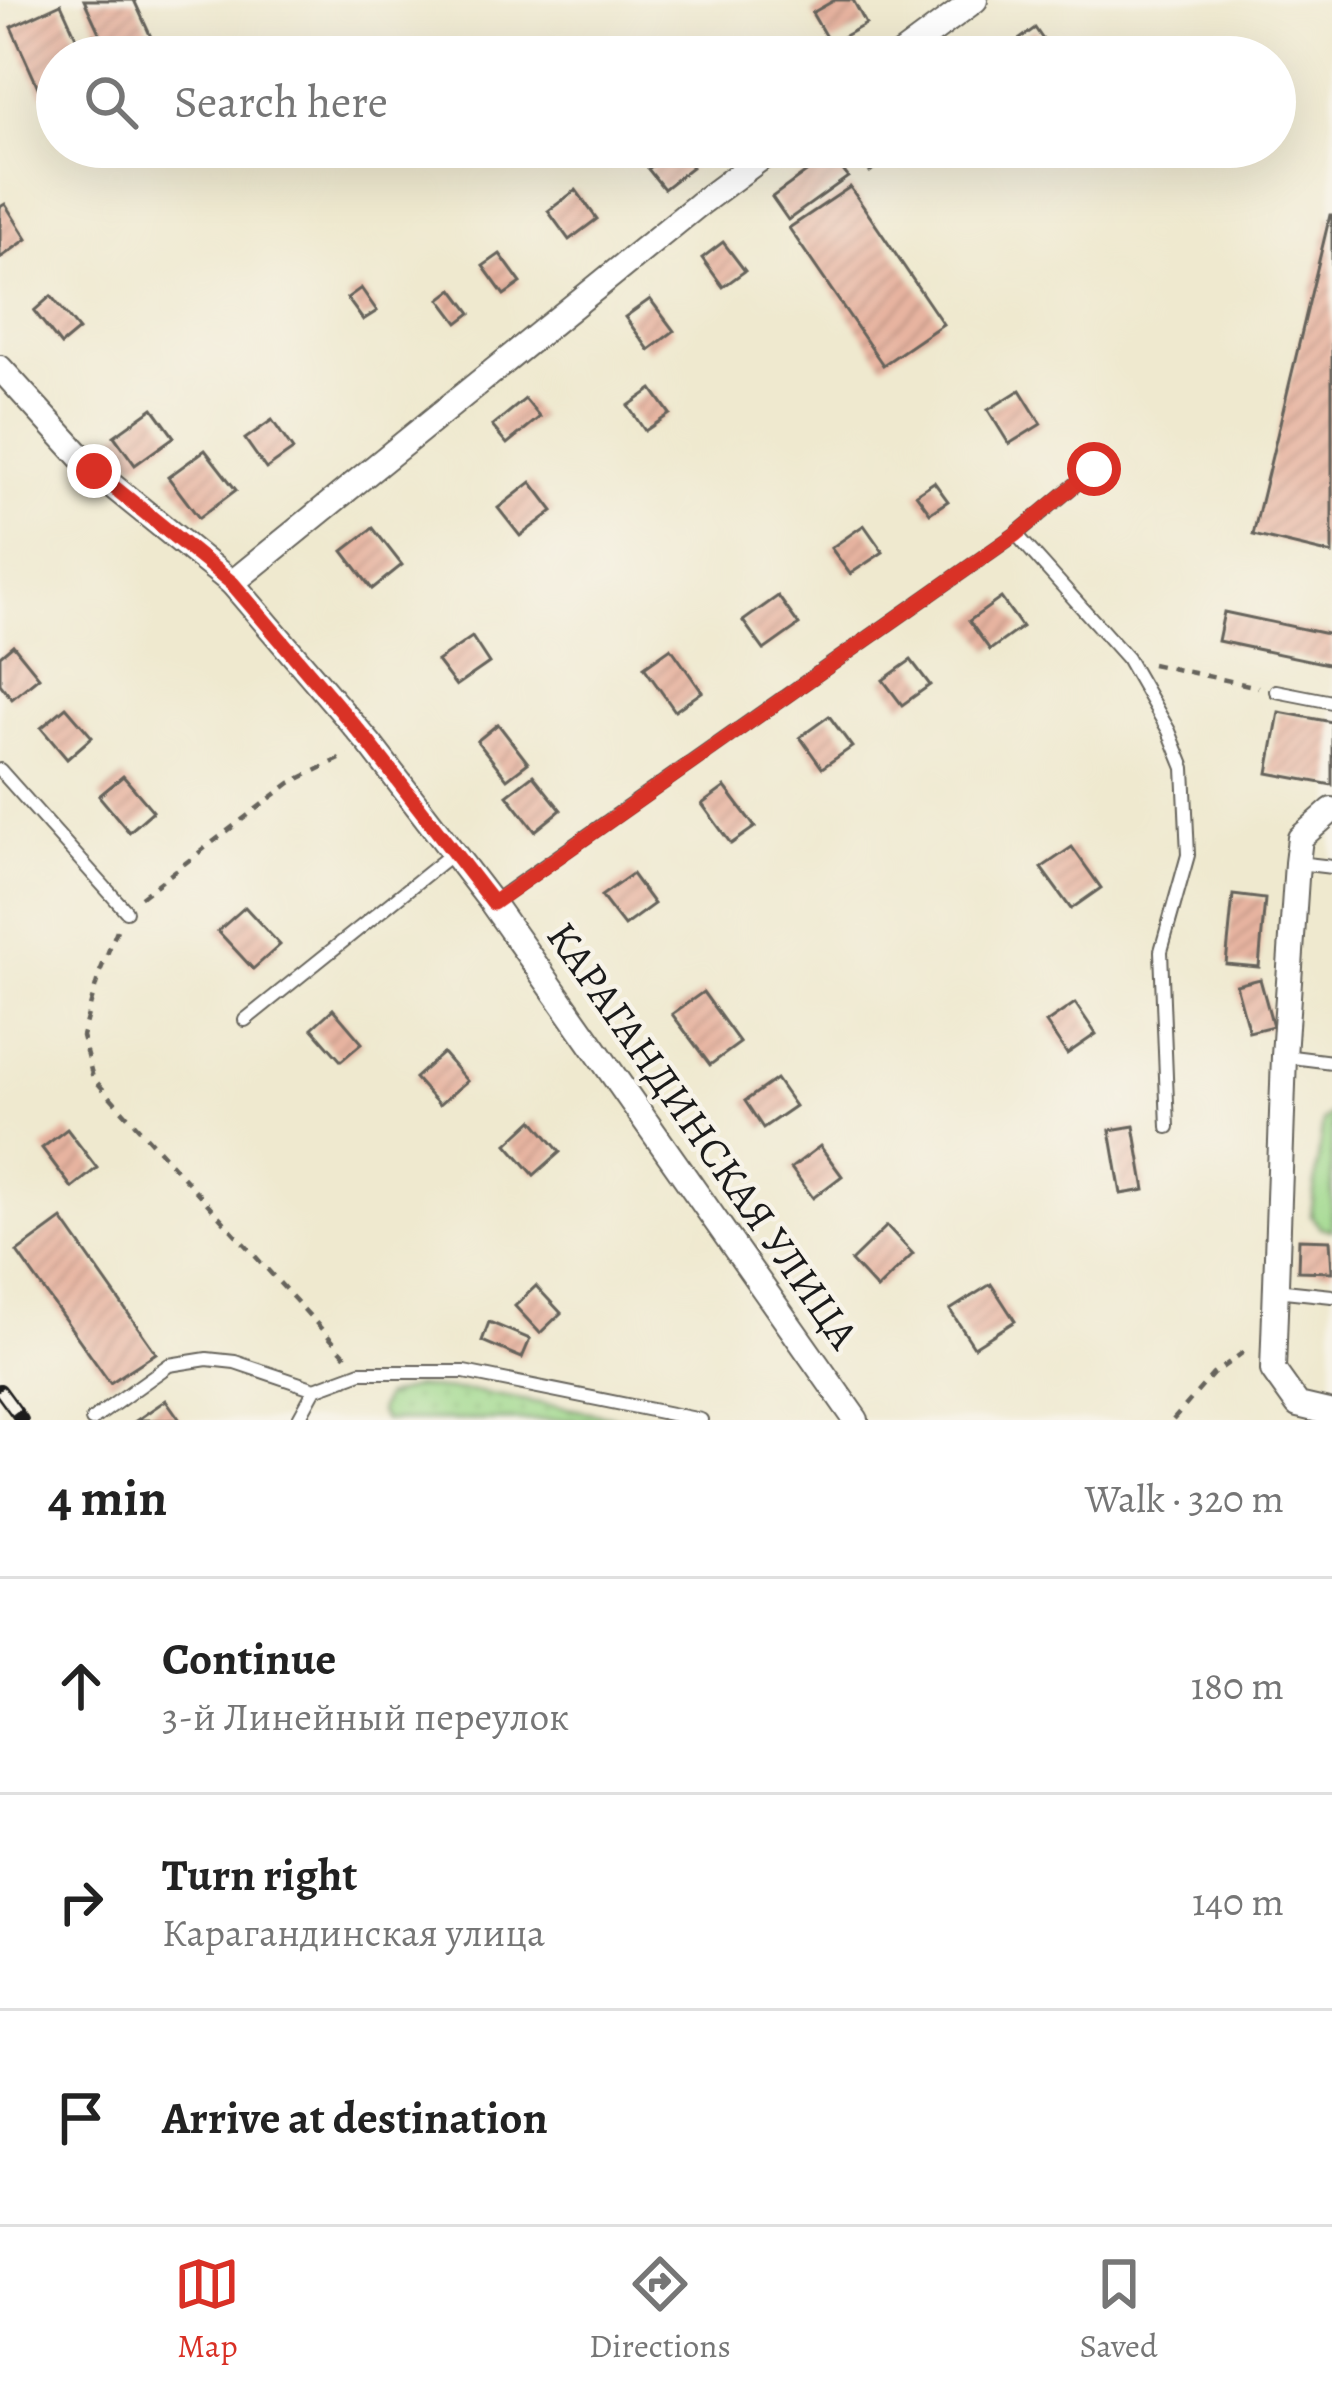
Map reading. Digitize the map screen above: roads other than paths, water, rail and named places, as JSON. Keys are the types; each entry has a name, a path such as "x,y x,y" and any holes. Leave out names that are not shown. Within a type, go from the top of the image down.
{"street":[{"path":"926,36 975,0"},
{"path":"232,583 748,168"},
{"name":"КАРАГАНДИНСКАЯ УЛИЦА","path":"0,368 94,471 232,583 369,743 493,903 856,1420"},
{"path":"1332,810 1300,838 1297,863 1284,1056 1273,1370 1298,1405 1332,1413"}],"lane":[{"path":"493,903 1016,534 1094,469"},
{"path":"1016,534 1127,658 1184,768 1188,854 1161,951 1168,1127"},
{"path":"1276,691 1332,702"},
{"path":"0,770 126,911"},
{"path":"244,1020 453,853"},
{"path":"1297,863 1332,867"},
{"path":"1284,1056 1332,1062"},
{"path":"1276,1290 1332,1296"},
{"path":"92,1420 169,1365 207,1359 235,1362 315,1389 361,1372 464,1372 701,1420"},
{"path":"298,1420 315,1389"}],"railway":[{"path":"0,1390 22,1420"}]}
